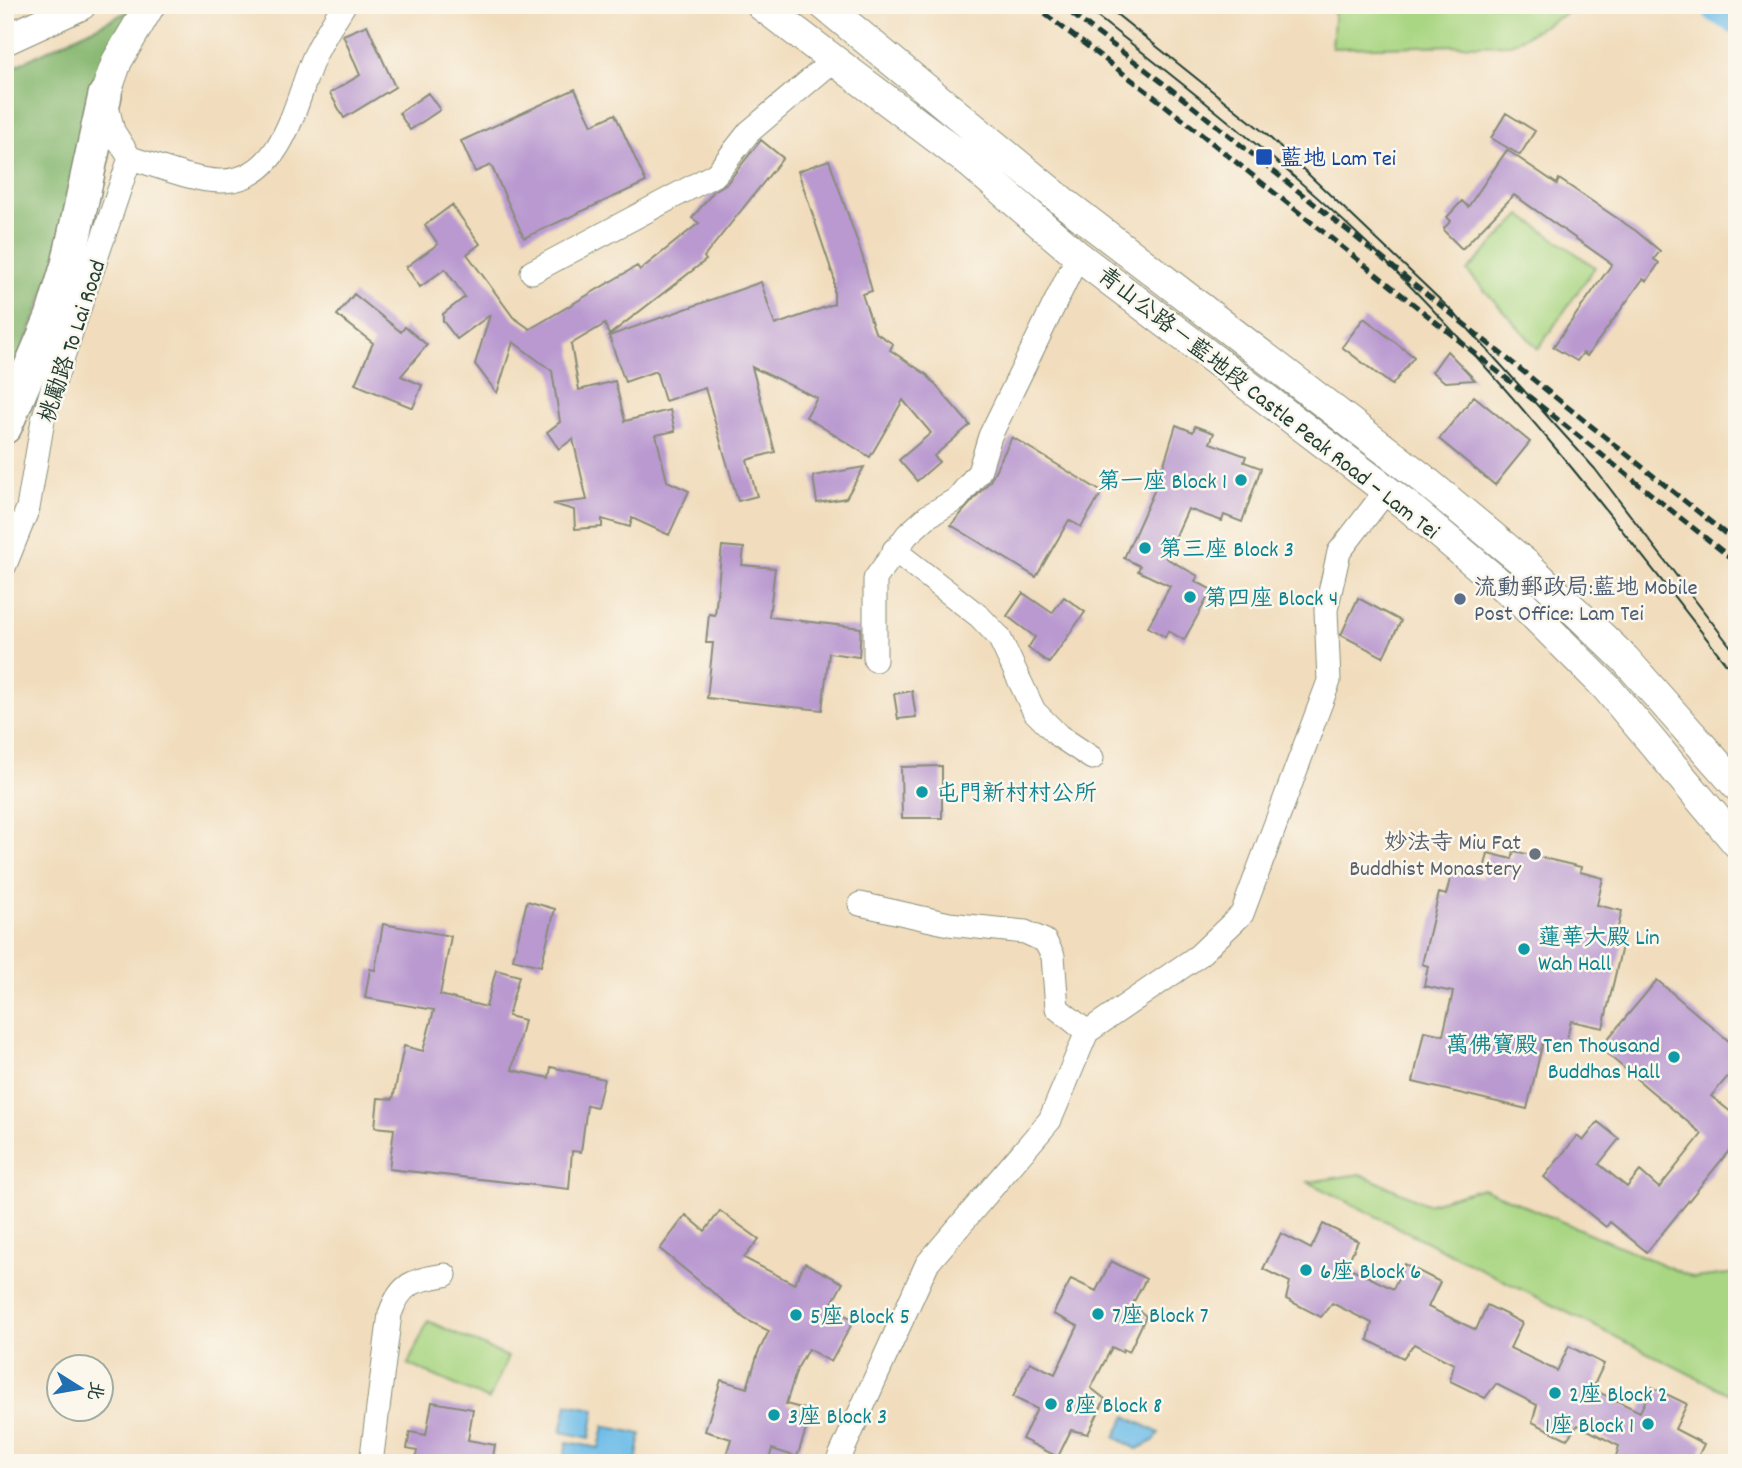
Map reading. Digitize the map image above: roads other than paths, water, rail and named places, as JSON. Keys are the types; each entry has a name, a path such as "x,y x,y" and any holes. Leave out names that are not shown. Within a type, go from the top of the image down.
{"highway":[{"path":"5,427 56,304 105,95"}],"main road":[{"path":"5,40 81,5"},
{"path":"105,95 117,61 150,5"},
{"name":"青山公路－藍地段 Castle Peak Road – Lam Tei","path":"761,5 970,163 1078,256 1387,491 1520,600 1587,668 1674,765 1737,843"},
{"name":"青山公路－藍地段 Castle Peak Road – Lam Tei","path":"824,5 1067,205 1422,478 1528,566 1625,659 1737,786"}],"street":[{"path":"105,95 113,131 131,158 217,181 231,180 258,169 277,147 292,121 314,58 344,5"},
{"path":"532,272 716,174 749,132 835,60"},
{"name":"桃勵路 To Lai Road","path":"5,565 28,508 43,420 53,386 131,158"},
{"path":"875,660 875,579 894,550 928,516 957,499 979,472 990,436 1078,256"},
{"path":"836,1463 927,1264 1050,1120 1087,1032 1198,956 1241,914 1329,681 1326,610 1339,552 1387,491"},
{"path":"894,550 980,617 999,637 1034,711 1059,736 1092,758"},
{"path":"860,904 949,924 1025,932 1045,941 1053,956 1057,1008 1087,1032"},
{"path":"371,1463 390,1314 396,1296 414,1281 445,1275"}],"water":[{"path":"567,1404 595,1409 590,1438 561,1432"},
{"path":"1126,1416 1159,1433 1155,1440 1137,1449 1115,1437"},
{"path":"604,1426 641,1434 636,1463 572,1463 572,1458 564,1456 567,1442 599,1448"}],"waterway":[{"path":"1721,5 1737,14"}],"tram line":[{"path":"1082,5 1265,152 1336,214 1420,296 1469,348 1561,455 1737,678"},
{"path":"1105,5 1266,134 1453,312 1595,469 1737,655"}],"railway":[{"path":"1033,5 1161,102 1737,563"},
{"path":"1060,5 1171,89 1737,543"}],"place":[{"name":"藍地 Lam Tei","path":"1264,157"},
{"name":"第一座 Block 1","path":"1241,480"},
{"name":"第三座 Block 3","path":"1145,548"},
{"name":"第四座 Block 4","path":"1190,597"},
{"name":"流動郵政局:藍地 Mobile Post Office: Lam Tei","path":"1460,599"},
{"name":"屯門新村村公所","path":"922,792"},
{"name":"妙法寺 Miu Fat Buddhist Monastery","path":"1535,854"},
{"name":"蓮華大殿 Lin Wah Hall","path":"1524,949"},
{"name":"萬佛寶殿 Ten Thousand Buddhas Hall","path":"1674,1057"},
{"name":"6座 Block 6","path":"1306,1270"},
{"name":"7座 Block 7","path":"1098,1314"},
{"name":"5座 Block 5","path":"796,1315"},
{"name":"2座 Block 2","path":"1555,1393"},
{"name":"8座 Block 8","path":"1051,1404"},
{"name":"3座 Block 3","path":"774,1415"},
{"name":"1座 Block 1","path":"1648,1424"}]}
